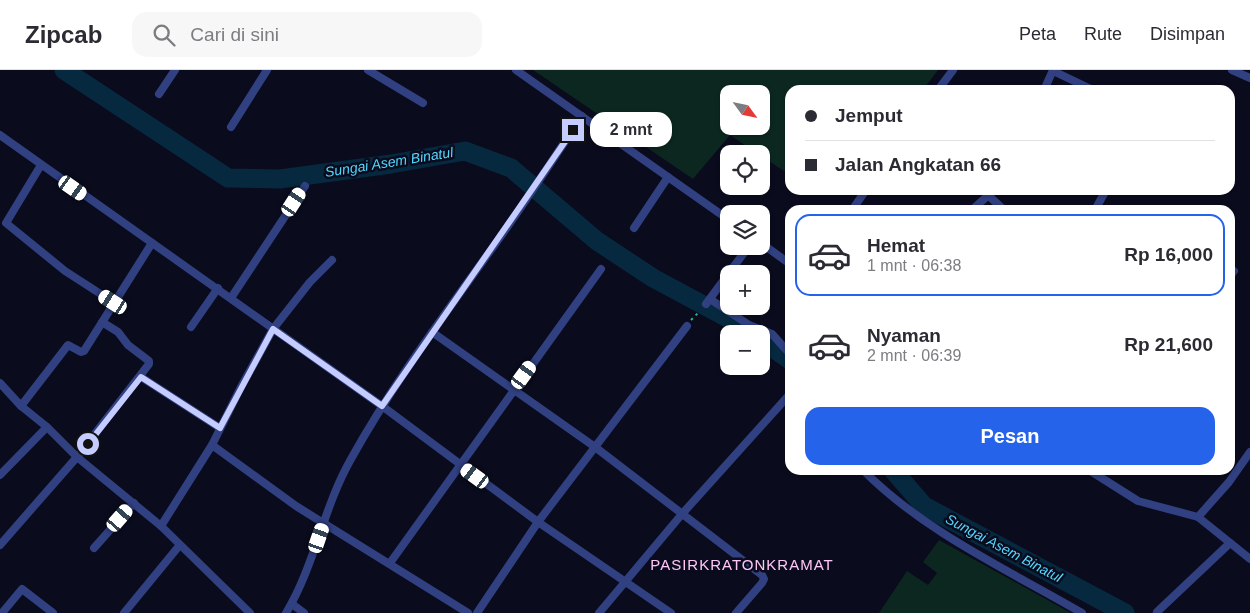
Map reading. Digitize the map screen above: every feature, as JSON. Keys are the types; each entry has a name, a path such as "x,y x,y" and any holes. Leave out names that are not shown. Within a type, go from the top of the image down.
{"street":[{"path":"159,94 175,70"},
{"path":"231,127 267,70"},
{"path":"368,70 423,103"},
{"path":"516,70 720,214"},
{"path":"942,85 953,70"},
{"path":"1232,70 1250,78"},
{"path":"1046,85 1053,71 1082,85"},
{"path":"286,613 309,568 324,523 350,461 382,406 538,183 582,116"},
{"path":"0,135 41,166 218,288 382,406 538,522 670,613"},
{"path":"41,166 6,223 65,271 113,302"},
{"path":"634,228 668,177"},
{"path":"231,298 305,186"},
{"path":"978,205 990,195"},
{"path":"21,406 68,345 81,352 84,351 113,302 152,243"},
{"path":"770,250 785,260"},
{"path":"742,255 708,301 749,325 772,334 785,348"},
{"path":"161,526 212,445 273,329 310,282 332,260"},
{"path":"390,563 601,268"},
{"path":"191,328 218,288"},
{"path":"0,545 78,457 141,377 150,361 128,345 118,332 102,322"},
{"path":"477,613 538,522 686,326"},
{"path":"432,332 594,447 764,578 736,613"},
{"path":"141,377 220,428"},
{"path":"1,385 21,406 47,427 78,457 161,526 179,546 250,613"},
{"path":"598,613 682,514 785,400"},
{"path":"0,476 47,427"},
{"path":"212,445 296,506 468,613"},
{"path":"1235,474 1250,452"},
{"path":"869,475 890,495 932,526 1082,613"},
{"path":"1097,475 1138,501 1198,517 1250,559"},
{"path":"1198,517 1235,475"},
{"path":"94,548 134,503"},
{"path":"1157,612 1230,543"},
{"path":"124,613 179,546"},
{"path":"2,613 22,589 53,613"},
{"path":"292,604 304,613"}],"path":[{"path":"686,326 708,301"}],"green space":[{"path":"533,70 938,70 927,85 785,85 785,170 770,162 770,145 745,145 730,135 693,179"},
{"path":"939,540 1071,613 879,613 907,571 928,585 937,573 923,562"}],"waterway":[{"name":"Sungai Asem Binatul","path":"64,70 228,178 280,179 391,164 465,151 511,168 597,241 653,278 739,325"},
{"name":"Sungai Asem Binatul","path":"770,346 785,357"},
{"name":"Sungai Asem Binatul","path":"897,475 924,506 1125,613"}],"district":[{"name":"PASIRKRATONKRAMAT","path":"742,565"}],"route":[{"path":"88,444 141,377 220,428 273,329 382,406 573,130"}]}
